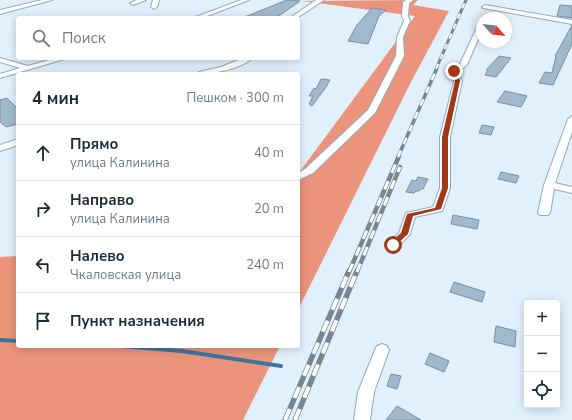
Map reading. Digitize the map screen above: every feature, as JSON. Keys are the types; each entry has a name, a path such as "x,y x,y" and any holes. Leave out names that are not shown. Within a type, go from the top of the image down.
{"street":[{"path":"0,12 49,0"},
{"path":"133,3 143,0"},
{"path":"154,7 156,0"},
{"path":"202,16 246,0"},
{"path":"296,16 314,3 321,0"},
{"path":"300,176 309,171 372,111 400,56 400,37 407,21 405,16 406,2 410,0"},
{"path":"486,0 484,10 572,22"},
{"path":"393,245 404,234 410,215 438,209 445,188 445,137 458,81 454,71 463,65 476,36"},
{"path":"0,60 29,68"},
{"path":"0,76 57,60"},
{"path":"210,72 223,69 244,60"},
{"path":"544,213 549,185 572,119"},
{"path":"0,148 16,143"},
{"path":"549,185 572,190"},
{"path":"362,420 366,392 382,350"}],"shaded area":[{"path":"418,0 413,5 449,11 411,82 300,306 300,171 415,16 302,1"},
{"path":"16,256 16,348 279,348 243,420 0,420 0,257"}],"building":[{"path":"287,0 300,1 279,16 247,16"},
{"path":"560,5 572,6 572,18 557,16"},
{"path":"372,8 386,10 379,16 368,44 348,41 357,25"},
{"path":"572,25 572,44 553,85 539,83 545,72 552,73 555,56"},
{"path":"499,56 511,58 496,77 485,75 488,70 486,70"},
{"path":"321,79 330,80 312,106 309,104 313,96 309,96 314,88 316,89"},
{"path":"505,91 527,96 521,107 497,102"},
{"path":"7,98 16,107 16,124 6,127 0,122 0,100"},
{"path":"482,125 494,127 491,135 479,133"},
{"path":"501,172 519,176 516,183 498,179"},
{"path":"418,177 428,179 423,189 420,189 414,193 406,192 412,180 416,181"},
{"path":"453,215 479,220 477,229 451,224"},
{"path":"454,282 485,292 482,302 450,292"},
{"path":"496,326 516,331 515,347 494,342"},
{"path":"430,353 449,361 444,372 425,364"},
{"path":"391,374 401,376 397,389 387,386"},
{"path":"397,406 421,420 386,420"}],"waterway":[{"path":"0,340 16,341"},
{"path":"145,348 182,351 281,366"}],"railway":[{"path":"436,69 466,0"},
{"path":"398,157 437,68"},
{"path":"349,272 399,156"},
{"path":"357,272 400,167"},
{"path":"285,420 349,271"},
{"path":"295,420 357,271"}],"route":[{"path":"393,245 404,234 410,215 438,209 445,188 445,137 458,81 454,71"}]}
